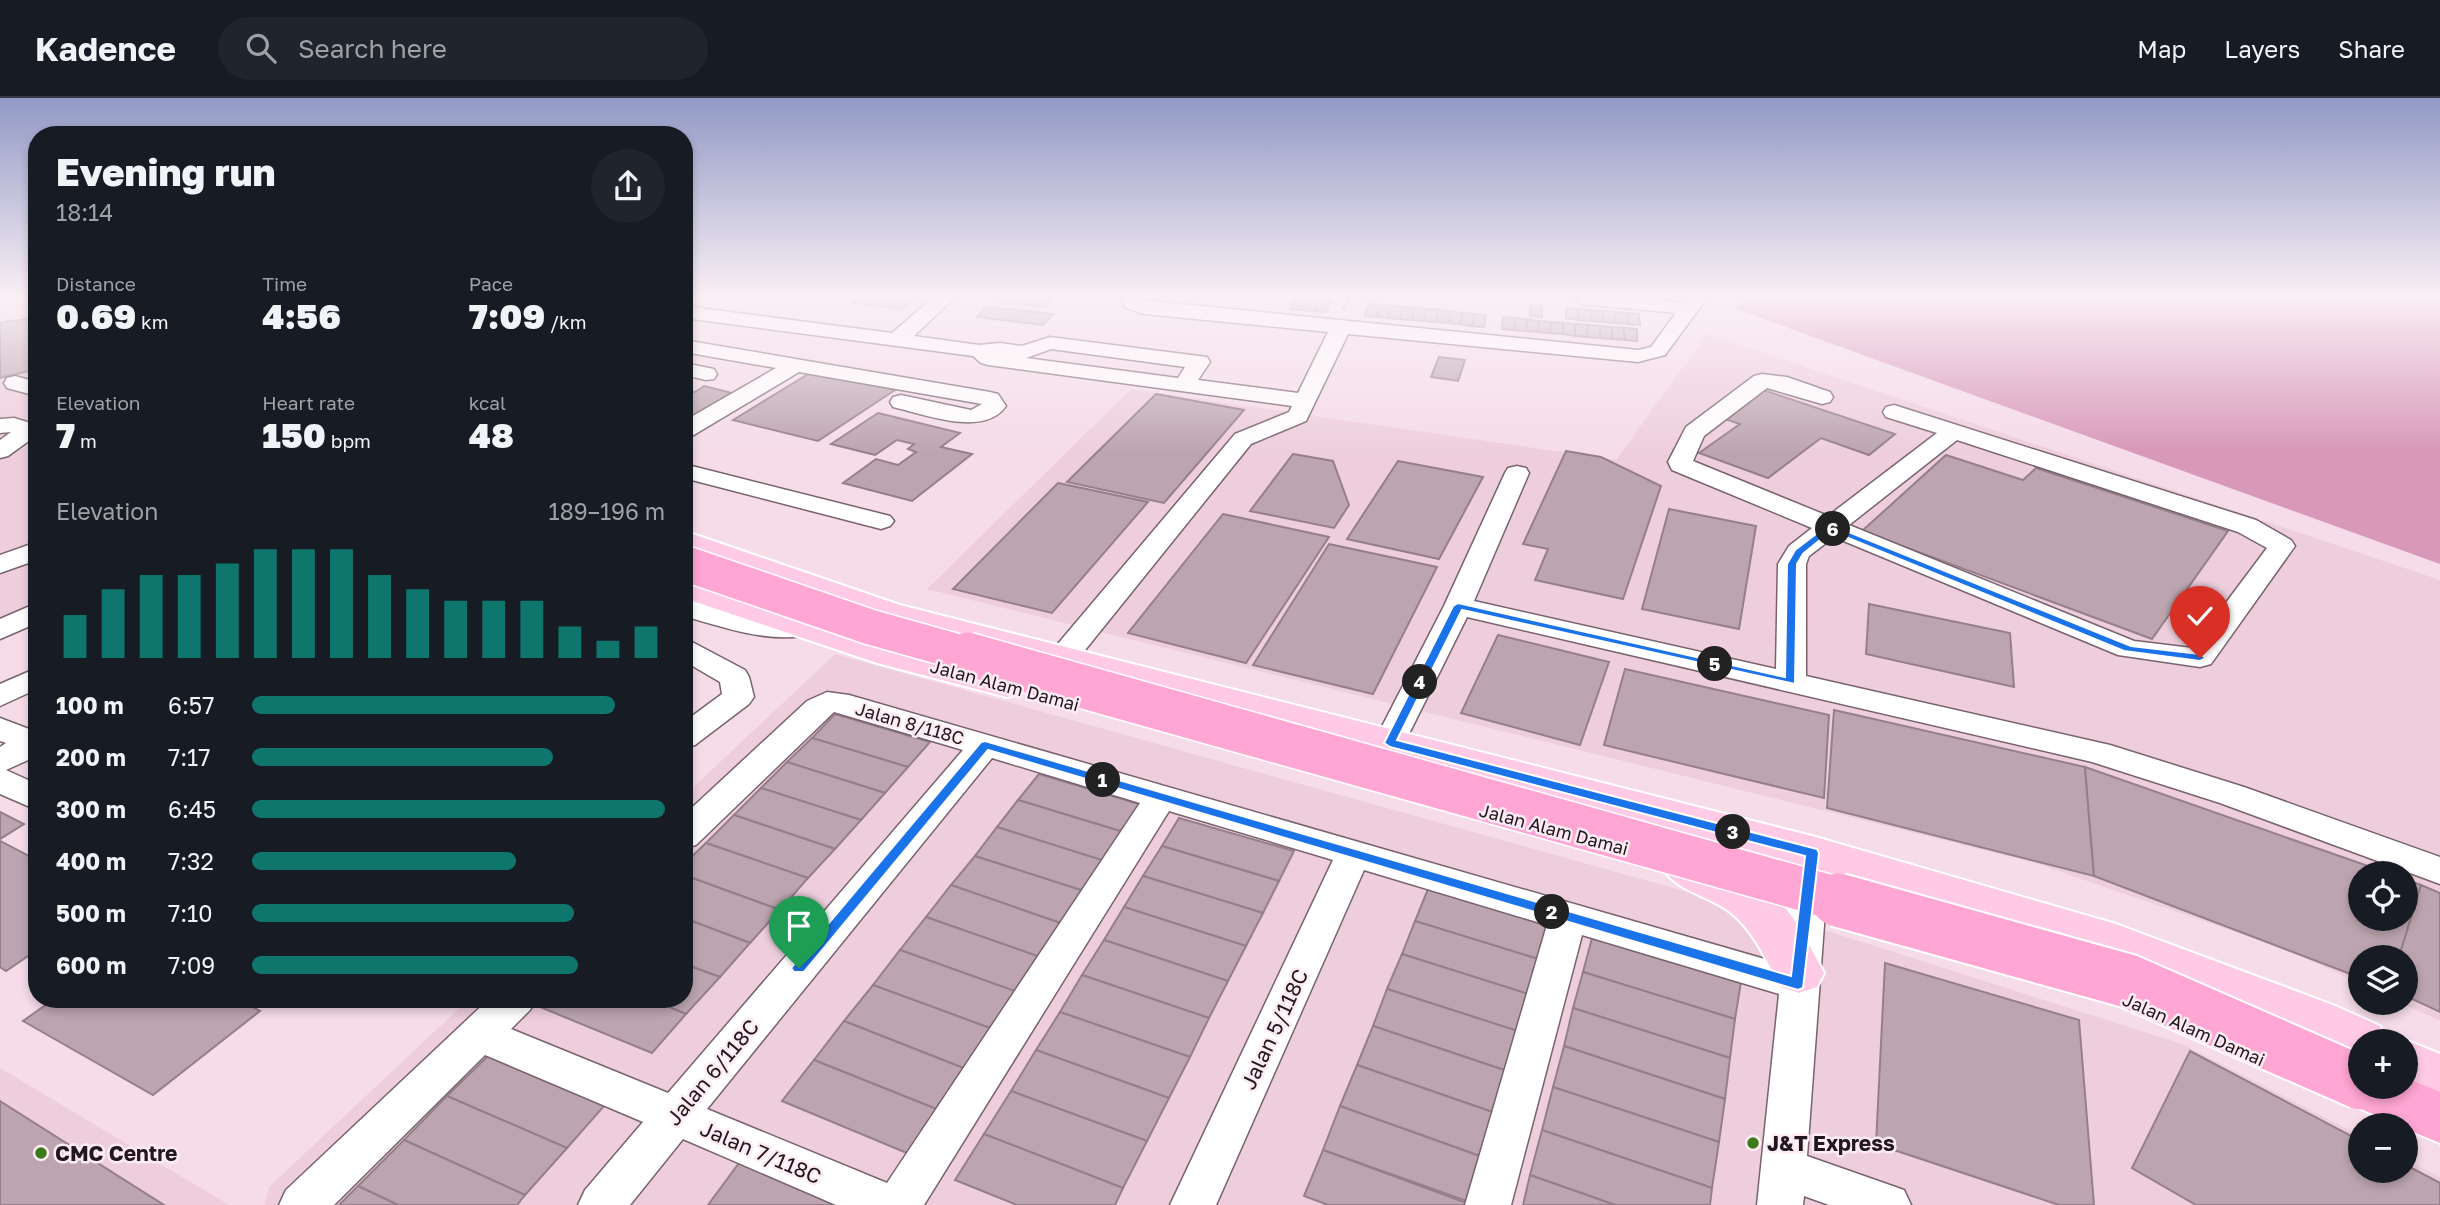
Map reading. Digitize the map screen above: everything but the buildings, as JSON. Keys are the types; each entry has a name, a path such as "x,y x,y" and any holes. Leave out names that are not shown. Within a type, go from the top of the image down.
{"highway":[{"path":"693,560 878,622 2128,964 2348,1054"},
{"path":"693,566 870,627 2128,981 2348,1077"},
{"path":"2418,1082 2440,1092"},
{"path":"2396,1099 2440,1118"}],"main road":[{"name":"Jalan Alam Damai","path":"693,544 887,613 1390,743 1809,874 2137,1000 2377,1113"},
{"name":"Jalan Alam Damai","path":"693,589 891,654 1675,861 1809,874 2116,943 2314,1020 2348,1036"},
{"path":"1675,861 1753,904 1779,938 1799,979"},
{"path":"2418,1069 2440,1079"},
{"name":"Jalan Alam Damai","path":"2418,1132 2440,1142"}],"street":[{"path":"704,350 990,399 995,405 979,416 971,417 901,402"},
{"path":"969,350 993,350"},
{"path":"1005,350 1023,352 1030,350"},
{"path":"1102,350 1199,362 1184,385 1305,401"},
{"path":"1243,439 1298,416 1330,350"},
{"path":"1591,350 1650,355 1659,350"},
{"path":"693,426 795,366"},
{"path":"693,371 706,374"},
{"path":"1822,397 1779,382 1762,381 1694,432 1680,462 1687,470 1823,533 2128,649 2200,658 2282,546 2247,526 1894,412"},
{"path":"15,383 28,387"},
{"path":"1035,692 1243,439 1263,396"},
{"path":"0,426 14,425 28,430"},
{"path":"0,451 28,431"},
{"path":"1791,682 1792,564 1798,552 1953,432"},
{"path":"693,473 881,521"},
{"path":"1390,743 1458,606 1517,473"},
{"path":"0,565 28,554"},
{"path":"1458,606 2098,753 2232,795 2440,871"},
{"path":"693,610 758,628 809,628"},
{"path":"0,630 28,616"},
{"path":"693,654 734,677 738,696 693,731"},
{"path":"0,696 28,682"},
{"name":"Jalan 8/118C","path":"693,827 818,708 827,702 838,702 1568,916 1799,979"},
{"path":"0,728 28,741"},
{"name":"Jalan 6/118C","path":"601,1205 985,745"},
{"path":"0,761 28,747"},
{"path":"0,780 28,794"},
{"path":"898,1205 1161,797"},
{"name":"Jalan 5/118C","path":"1193,1205 1354,853"},
{"path":"1809,874 1781,1187 1888,1205"},
{"path":"1488,1205 1568,916"},
{"path":"302,1205 506,1008"},
{"name":"Jalan 7/118C","path":"479,1034 888,1205"}],"shaded area":[{"path":"0,350 28,350 28,627 0,641"},
{"path":"1696,350 1754,350 2440,580 2440,1021 2418,1011 2418,945 2348,945 2348,978 2288,950 2032,862 927,589 1131,389 1616,460"},
{"path":"1848,350 2440,350 2440,564"},
{"path":"835,654 1831,932 2182,1044 2348,1129 2348,1183 2418,1183 2418,1165 2440,1177 2440,1205 265,1205 269,1187 459,1008 693,1008 693,788"},
{"path":"0,1068 229,1205 0,1205"}],"place":[{"name":"J&T Express","path":"1753,1143"},
{"name":"CMC Centre","path":"41,1153"}],"route":[{"path":"799,968 985,745 1798,984 1805,896 1812,853 1390,743 1458,606 1791,682 1792,564 1798,552 1829,527 2128,649 2200,658"}]}
